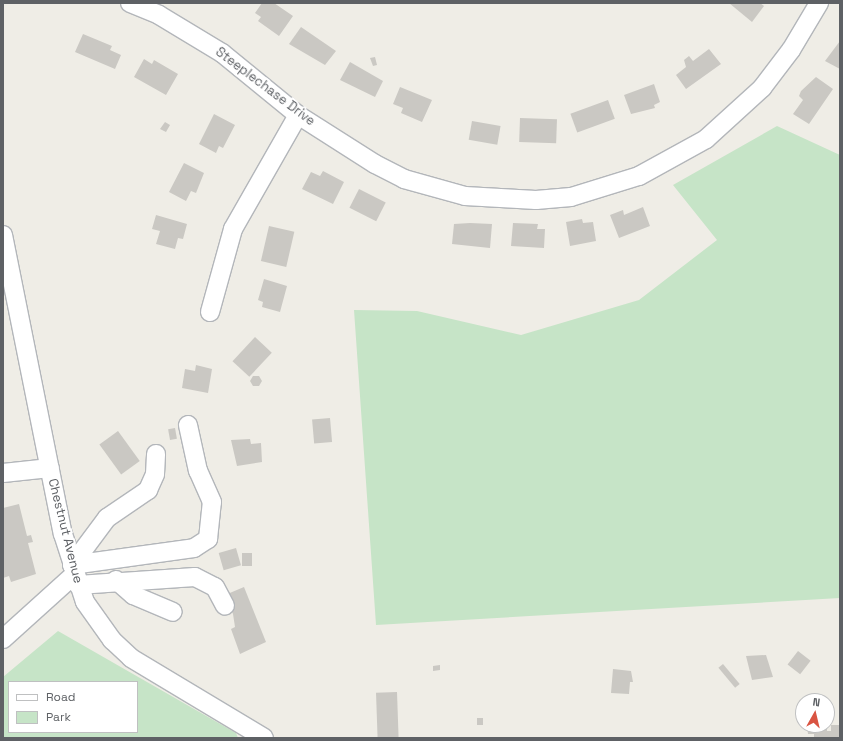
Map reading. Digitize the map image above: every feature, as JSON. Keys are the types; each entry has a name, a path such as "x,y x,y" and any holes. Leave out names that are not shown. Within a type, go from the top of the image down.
{"street":[{"name":"Steeplechase Drive","path":"130,3 159,15 222,53 298,115 375,164 430,187 502,200 571,197 639,176 706,139 762,88 792,50 819,3"},
{"path":"210,312 233,229 298,115"},
{"name":"Chestnut Avenue","path":"3,235 50,468 75,575 97,620 131,658 264,738"},
{"path":"75,575 194,548 208,539 212,502 198,471 188,425"},
{"path":"3,640 75,575 107,518 148,490 155,474 156,454"},
{"path":"3,473 50,468"},
{"path":"75,575 116,580 195,578 215,587 225,606"},
{"path":"116,580 133,595 173,612"}],"green space":[{"path":"777,126 840,155 840,598 376,625 354,310 417,311 521,335 639,300 717,240 673,185"},
{"path":"58,631 236,733 238,738 3,738 3,677"}],"building":[{"path":"262,3 274,3 293,16 279,36 258,21 261,17 255,13"},
{"path":"729,3 760,3 764,6 752,22"},
{"path":"301,27 336,51 325,65 289,44"},
{"path":"83,34 112,46 110,50 121,55 115,69 75,52"},
{"path":"840,41 840,69 825,61"},
{"path":"709,49 721,64 686,89 676,75 686,67 684,60 689,56 693,61"},
{"path":"375,57 377,65 373,66 370,58"},
{"path":"144,59 152,64 154,60 178,74 166,95 134,77"},
{"path":"350,62 383,81 375,97 340,80"},
{"path":"816,77 833,89 809,124 793,114 803,100 799,96 801,91"},
{"path":"654,84 660,102 654,105 655,108 631,114 624,95"},
{"path":"400,87 432,100 422,122 401,113 403,108 393,104"},
{"path":"608,100 615,119 577,132 570,114"},
{"path":"214,114 235,125 223,148 219,146 216,153 199,144"},
{"path":"520,118 557,119 556,143 519,142"},
{"path":"472,121 501,126 497,145 469,140"},
{"path":"165,122 170,125 166,132 160,129"},
{"path":"184,163 204,173 196,193 191,191 186,201 169,192"},
{"path":"323,171 344,182 333,204 302,189 311,172 320,176"},
{"path":"359,189 386,203 376,221 349,208"},
{"path":"643,207 650,226 619,238 610,215 623,210 624,215"},
{"path":"156,215 187,224 183,239 178,238 175,249 156,244 160,231 152,229"},
{"path":"582,219 583,223 593,222 596,241 570,246 566,222"},
{"path":"513,223 538,224 537,229 545,229 544,248 511,246"},
{"path":"454,224 492,224 490,248 452,244"},
{"path":"269,226 294,232 286,267 261,261"},
{"path":"264,279 287,286 280,312 262,307 263,302 258,300"},
{"path":"255,337 272,353 249,377 232,361"},
{"path":"196,365 212,369 208,393 182,388 185,369 195,371"},
{"path":"253,376 259,376 262,381 259,386 253,386 250,381"},
{"path":"330,418 332,442 314,443 312,420"},
{"path":"175,428 177,439 170,440 168,429"},
{"path":"118,431 140,461 121,474 99,445"},
{"path":"250,439 251,444 261,443 262,462 237,466 231,440"},
{"path":"19,504 27,536 31,535 33,542 28,543 36,574 11,582 9,576 3,578 3,508"},
{"path":"236,548 241,565 224,570 219,553"},
{"path":"242,553 252,553 252,566 242,566"},
{"path":"244,587 266,642 240,654 231,629 235,627 233,614 225,595"},
{"path":"798,651 811,661 800,674 788,664"},
{"path":"766,655 773,677 752,680 746,656"},
{"path":"723,664 740,684 735,688 718,668"},
{"path":"440,665 440,670 433,671 433,666"},
{"path":"613,669 631,671 633,682 630,682 629,694 611,693"},
{"path":"397,692 399,738 378,738 376,693"},
{"path":"477,718 483,718 483,725 477,725"},
{"path":"835,725 840,725 840,738 814,738 814,734 808,734 835,733"}]}
